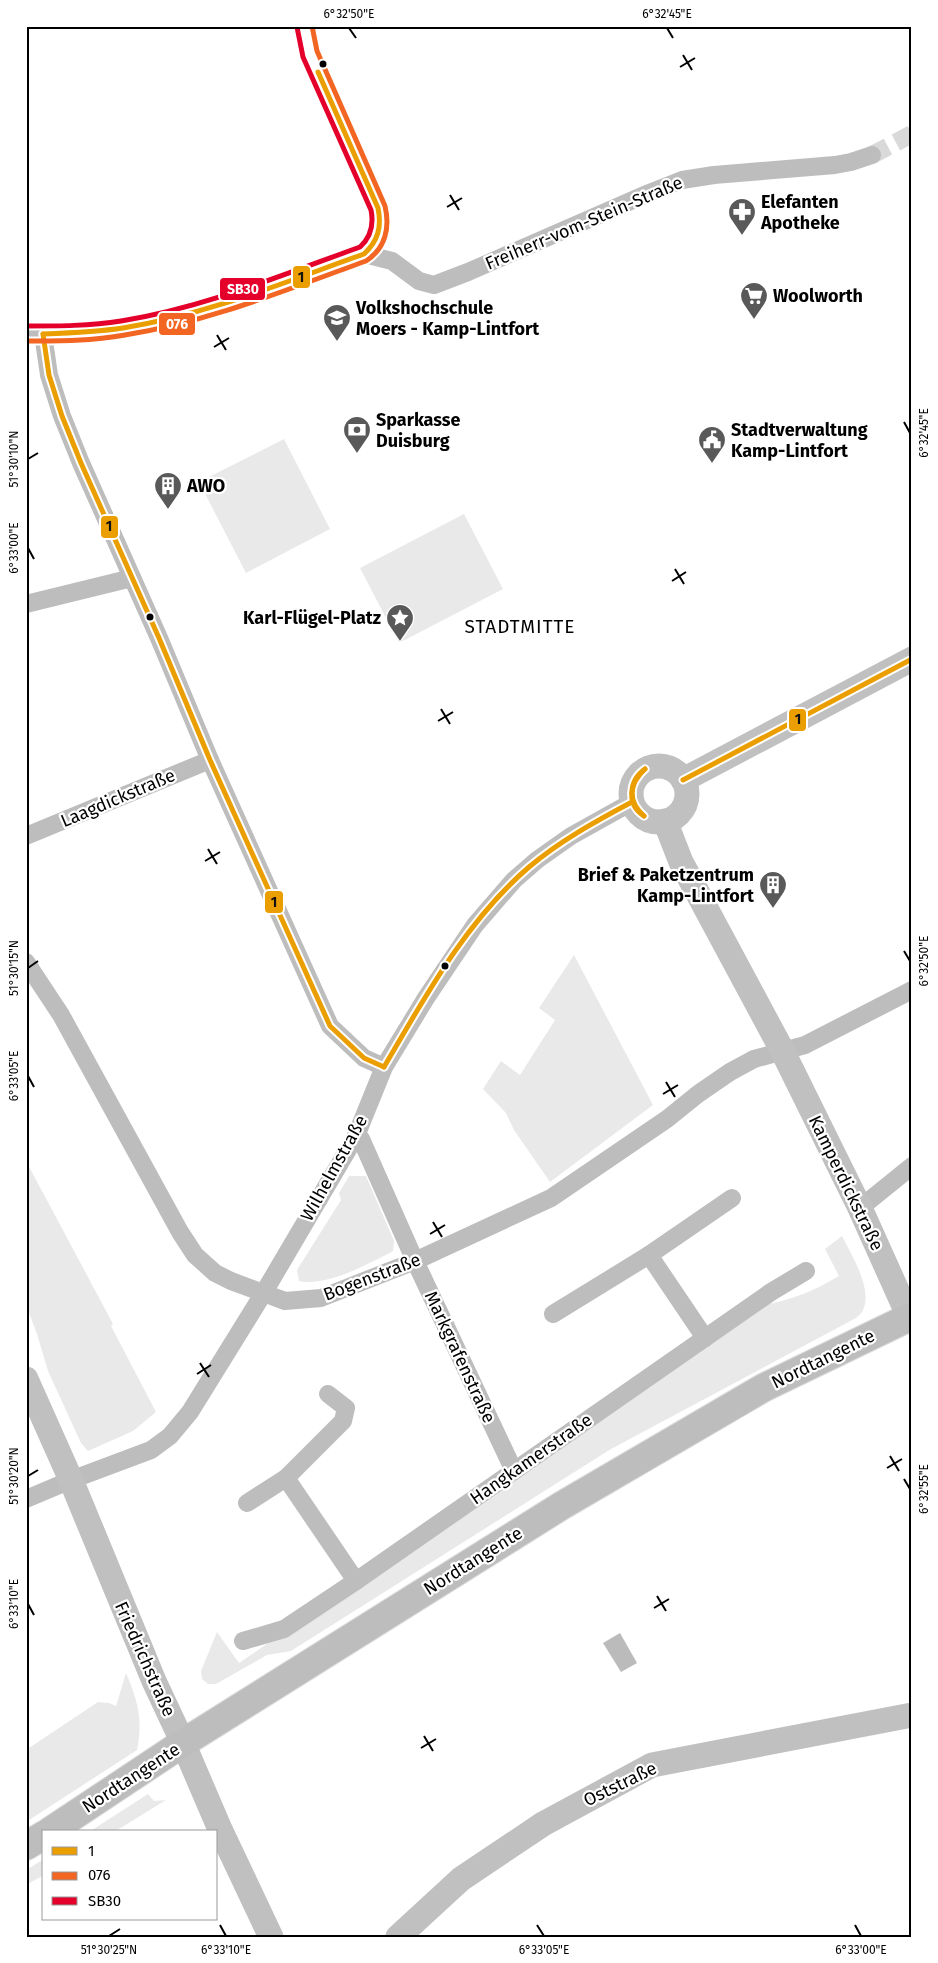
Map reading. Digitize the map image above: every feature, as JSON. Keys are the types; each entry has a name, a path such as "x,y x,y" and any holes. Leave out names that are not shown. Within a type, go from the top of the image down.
{"main road":[{"name":"Nordtangente","path":"52,1830 184,1744 569,1501 763,1388 911,1316"},
{"path":"26,1846 42,1836"}],"street":[{"name":"Freiherr-vom-Stein-Straße","path":"35,334 104,331 164,320 232,301 364,254 392,261 419,281 434,285 682,180 714,175 815,168 851,162 872,155"},
{"path":"35,334 62,416 210,760 330,1026 364,1058 384,1067"},
{"path":"26,604 132,578"},
{"path":"683,780 912,659"},
{"name":"Laagdickstraße","path":"26,836 210,760"},
{"path":"657,766 667,767 676,771 683,780 687,794 684,805 678,814 665,821 646,819 640,815 632,802 630,794 632,785 645,769 657,766"},
{"name":"Wilhelmstraße","path":"26,1500 71,1480 151,1450 170,1436 194,1404 263,1294 356,1136 384,1067 426,998 475,925 514,880 537,860 565,840 632,802"},
{"name":"Kamperdickstraße","path":"665,821 681,862 782,1050 911,1316"},
{"name":"Bogenstraße","path":"26,962 61,1015 180,1232 195,1255 216,1273 263,1294 285,1301 321,1298 415,1261 551,1198 667,1119 715,1082 754,1059 782,1050"},
{"path":"782,1050 805,1045 912,990"},
{"name":"Markgrafenstraße","path":"356,1136 361,1139 415,1261 514,1471"},
{"path":"860,1208 912,1166"},
{"path":"553,1314 649,1255 732,1198"},
{"path":"649,1255 705,1338"},
{"name":"Hangkamerstraße","path":"242,1641 284,1629 356,1582 771,1292 806,1271"},
{"name":"Friedrichstraße","path":"26,1379 71,1480 119,1599 219,1827 271,1937"},
{"path":"247,1503 286,1478 343,1421 346,1408 328,1394"},
{"path":"286,1478 356,1582"},
{"name":"Oststraße","path":"398,1937 461,1879 543,1824 652,1765 912,1715"}],"shaded area":[{"path":"284,439 330,529 246,573 199,482"},
{"path":"464,514 503,589 399,643 360,568"},
{"path":"574,955 653,1105 550,1182 514,1130 506,1113 483,1089 501,1061 520,1075 555,1020 539,1008"},
{"path":"26,1161 113,1324 111,1326 156,1412 133,1431 88,1451 81,1443 48,1371 26,1305"},
{"path":"349,1176 366,1176 394,1241 393,1251 360,1268 334,1278 322,1281 299,1281 297,1270 341,1200 339,1193"},
{"path":"842,1236 860,1272 865,1292 863,1310 856,1318 611,1449 291,1651 267,1655 216,1684 208,1684 202,1679 201,1671 217,1632 239,1663 763,1305 802,1294 839,1276 825,1249"},
{"path":"620,1633 637,1663 621,1672 603,1643"},
{"path":"126,1673 134,1692 138,1710 140,1729 137,1750 26,1822 26,1750 98,1702 116,1706"},
{"path":"148,1794 154,1801 166,1800 117,1830 92,1830"},
{"path":"42,1860 42,1876 26,1885 26,1870"}],"tunnel":[{"path":"872,155 912,134"}],"transit line":[{"name":"076","path":"26,341 101,338 187,322 248,304 366,261 373,256 385,236 387,222 385,206 317,51 312,26"},
{"name":"SB30","path":"26,326 109,323 182,308 272,279 360,247 364,243 371,230 371,210 303,57 297,27"},
{"name":"1","path":"43,334 113,329 185,315 245,297 364,254 373,244 378,233 378,208 318,72"},
{"name":"1","path":"43,334 49,375 62,416 81,463 159,638 210,760 330,1026 364,1058 384,1067"},
{"name":"1","path":"683,780 912,659"},
{"name":"1","path":"644,816 634,806 632,792 636,779 645,769"},
{"name":"1","path":"644,816 635,804 632,792 636,781 645,769"},
{"name":"1","path":"384,1067 448,961 506,888 529,867 566,840 632,802"}],"place":[{"name":"Elefanten Apotheke","path":"742,236"},
{"name":"Woolworth","path":"754,320"},
{"name":"Volkshochschule Moers - Kamp-Lintfort","path":"337,342"},
{"name":"Sparkasse Duisburg","path":"357,454"},
{"name":"Stadtverwaltung Kamp-Lintfort","path":"712,464"},
{"name":"AWO","path":"168,510"},
{"name":"Karl-Flügel-Platz","path":"400,642"},
{"name":"Brief & Paketzentrum Kamp-Lintfort","path":"773,909"}],"district":[{"name":"STADTMITTE","path":"520,626"}]}
